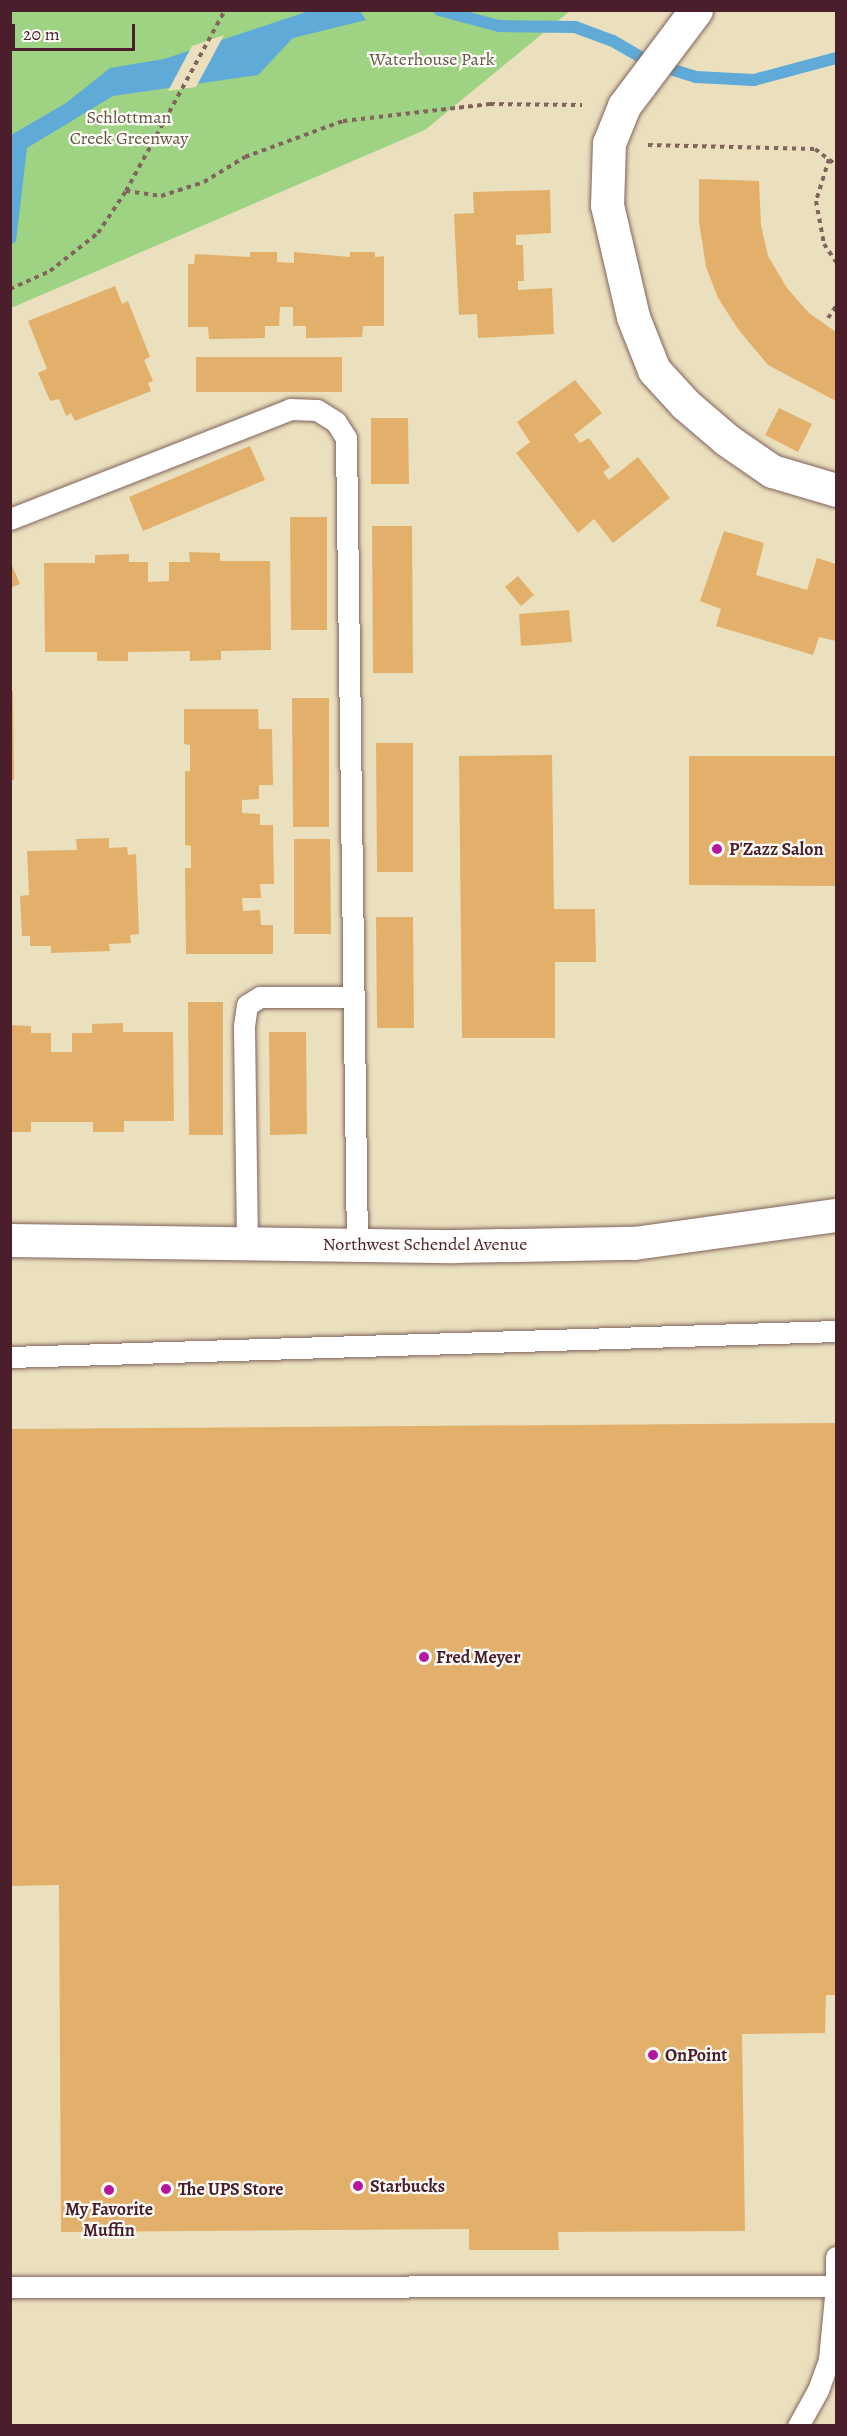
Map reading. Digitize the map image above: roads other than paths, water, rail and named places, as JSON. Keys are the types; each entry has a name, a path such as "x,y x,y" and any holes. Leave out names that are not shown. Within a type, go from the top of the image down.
{"street":[{"path":"694,16 624,106 609,143 606,205 633,317 654,370 685,404 727,440 772,471 837,490"},
{"name":"Northwest Schendel Avenue","path":"10,1240 634,1244 837,1215"}],"lane":[{"path":"10,519 290,410 317,410 336,422 346,438 357,1244"},
{"path":"247,1243 244,1026 247,1005 260,997 353,998"},
{"path":"10,1357 837,1331"},
{"path":"798,2426 818,2390 829,2359 837,2257"},
{"path":"10,2287 836,2286"}],"water":[{"path":"309,11 360,11 366,20 293,38 258,75 113,96 27,148 16,241 11,245 11,135 66,103 110,68 164,59"}],"waterway":[{"path":"439,10 499,26 575,27 613,41 651,63 696,77 754,80 836,58"}],"place":[{"name":"P'Zazz Salon","path":"717,849"},
{"name":"Fred Meyer","path":"424,1657"},
{"name":"OnPoint","path":"653,2055"},
{"name":"Starbucks","path":"358,2186"},
{"name":"The UPS Store","path":"166,2189"},
{"name":"My Favorite Muffin","path":"109,2190"}],"park label":[{"name":"Waterhouse Park","path":"432,59"},
{"name":"Schlottman Creek Greenway","path":"129,128"}]}
